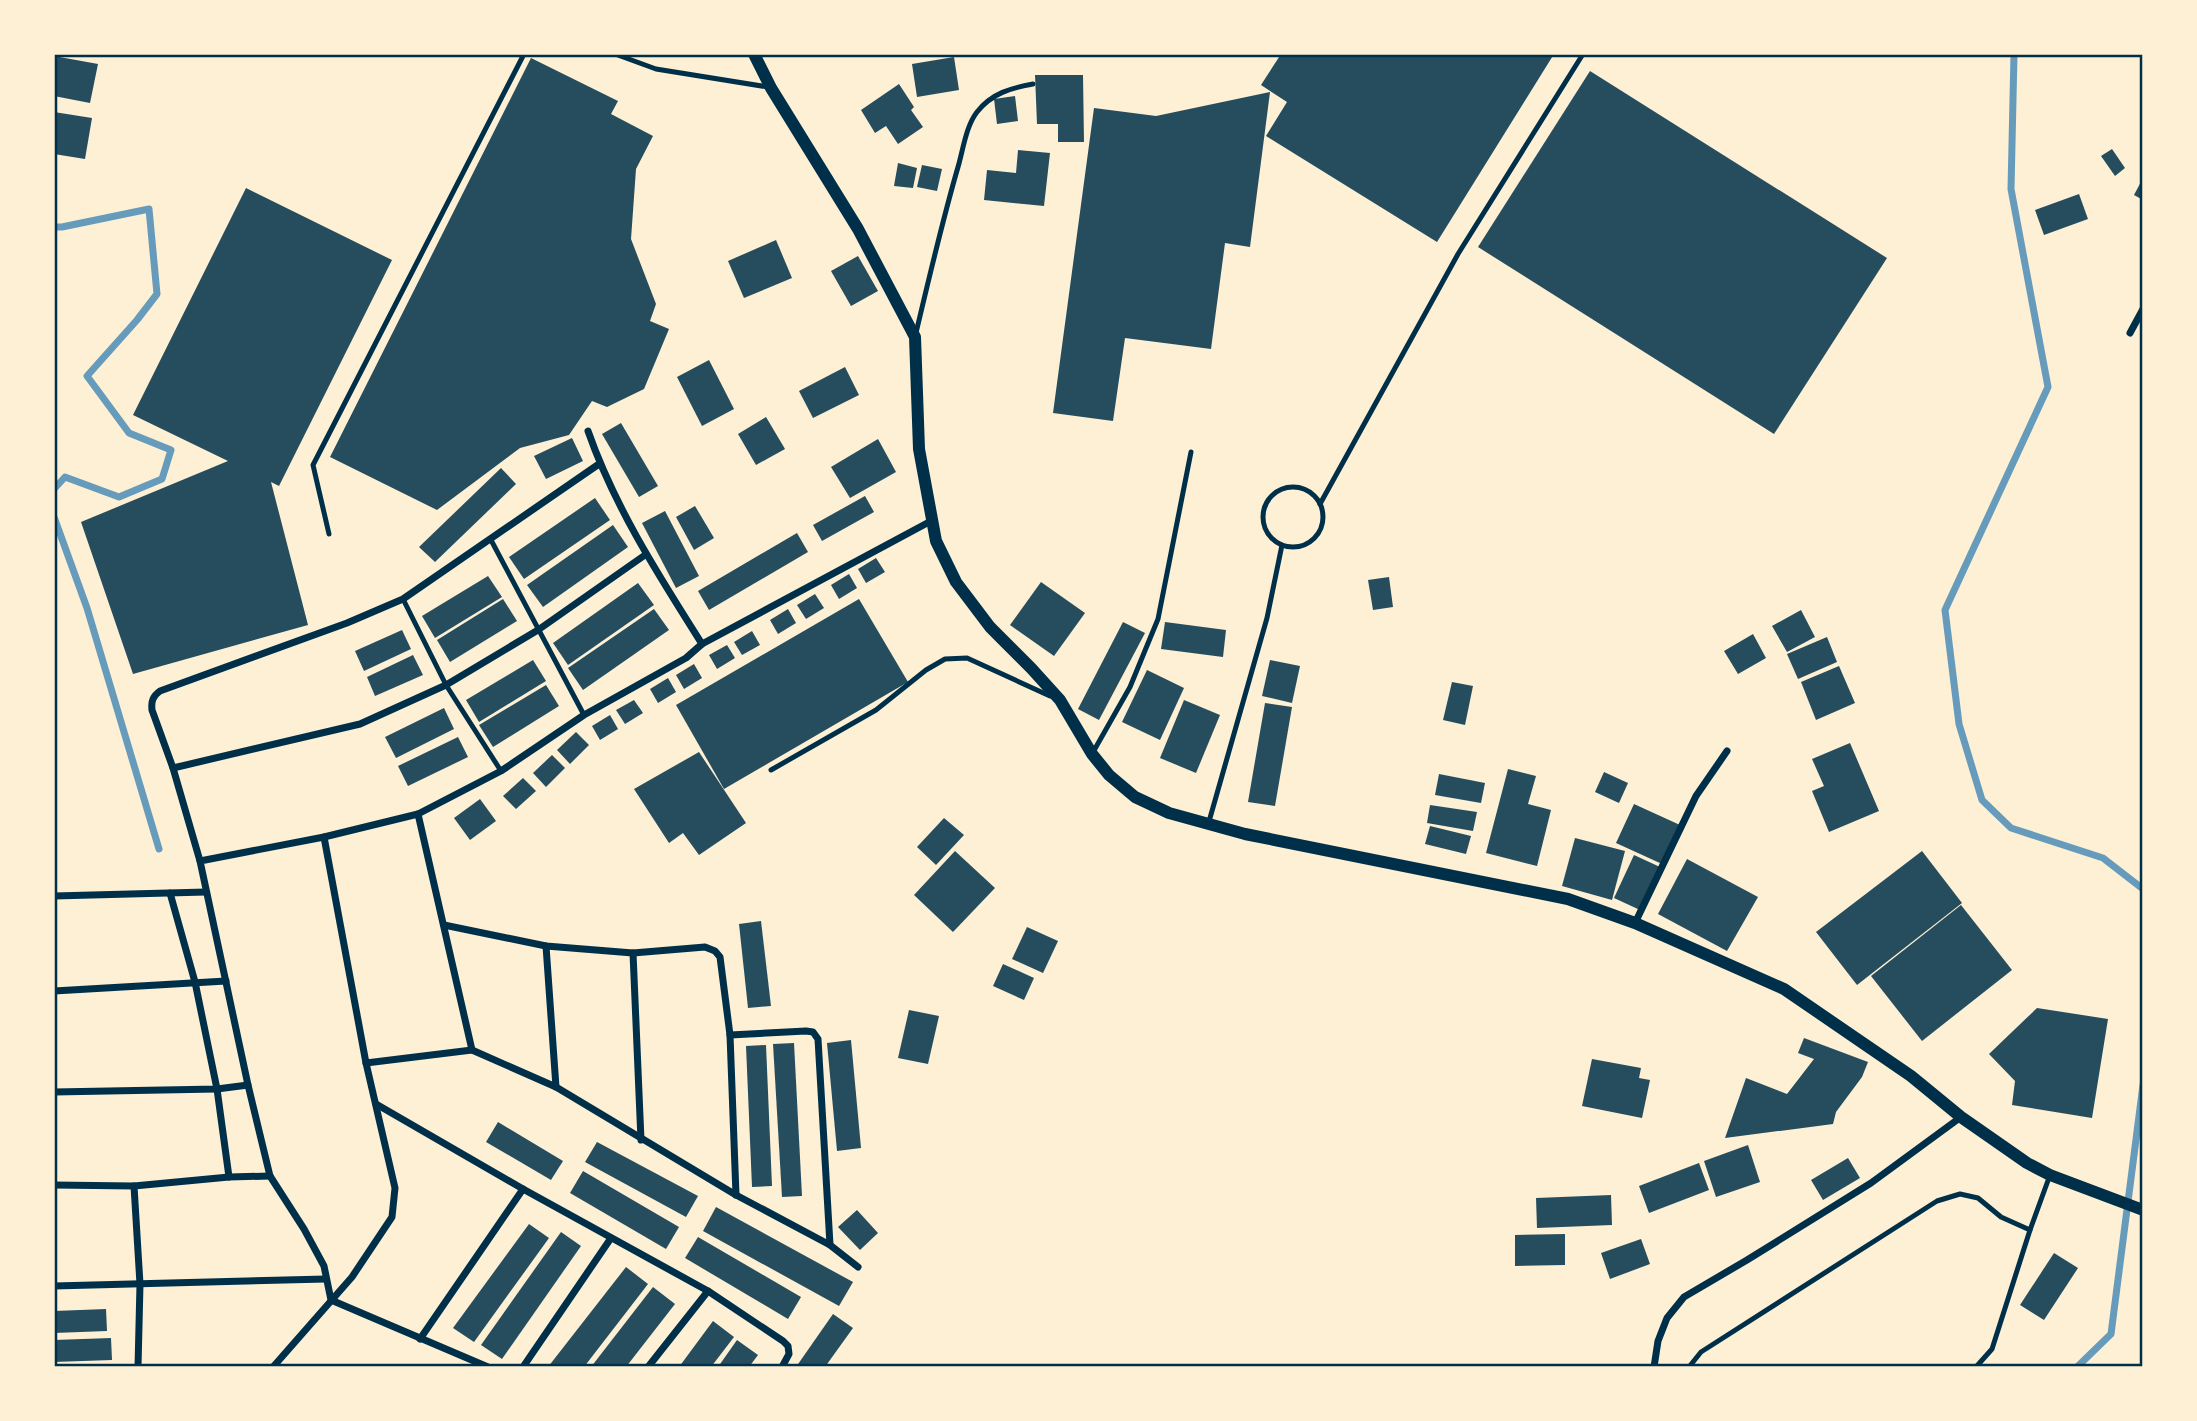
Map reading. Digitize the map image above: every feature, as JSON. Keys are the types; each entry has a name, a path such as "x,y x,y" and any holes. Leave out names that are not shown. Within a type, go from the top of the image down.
{"street":[{"path":"754,54 771,88 858,229 915,337 919,449 931,521 936,541 956,582 990,627 1060,700 1092,754 1109,775 1135,797 1169,813 1208,825 1568,900 1634,922 1784,989 1911,1076 1961,1117 2026,1163 2050,1175 2143,1210"},
{"path":"2130,333 2143,309"},
{"path":"588,431 599,464 645,555 702,644"},
{"path":"331,1300 324,1266 270,1176 200,861 173,768 152,710 154,695 347,623 403,599 599,464"},
{"path":"200,861 324,837 418,814 501,771 584,715 686,658 702,644 931,521"},
{"path":"173,768 360,724 446,685 538,629 645,555"},
{"path":"1634,922 1696,796 1727,751"},
{"path":"418,814 472,1050"},
{"path":"273,1367 352,1277 392,1217 395,1188 366,1063 324,837"},
{"path":"54,896 206,892"},
{"path":"170,893 195,982 217,1089 229,1177"},
{"path":"444,925 546,946 633,953 705,947 715,951 720,957 730,1035 736,1195"},
{"path":"546,946 556,1087"},
{"path":"633,953 641,1140"},
{"path":"54,991 226,981"},
{"path":"730,1035 806,1031 813,1032 818,1039 830,1245"},
{"path":"366,1063 472,1050 556,1087 736,1195 830,1245 858,1267"},
{"path":"54,1092 217,1089 248,1085"},
{"path":"376,1104 708,1291 783,1340 788,1346 789,1354 782,1367"},
{"path":"1654,1367 1658,1341 1667,1318 1684,1297 1871,1183 1961,1117"},
{"path":"54,1185 134,1186 270,1176"},
{"path":"134,1186 140,1284 138,1367"},
{"path":"420,1339 523,1189"},
{"path":"523,1367 611,1238"},
{"path":"54,1286 326,1279"},
{"path":"648,1367 708,1291"},
{"path":"331,1300 488,1367"}],"lane":[{"path":"329,534 313,465 524,54"},
{"path":"615,54 656,69 771,88"},
{"path":"1320,504 1458,254 1583,54"},
{"path":"915,337 947,205 967,134 976,113 995,95 1033,84"},
{"path":"1092,754 1130,687 1158,619 1191,452"},
{"path":"1303,488 1313,494 1320,504 1323,515 1321,527 1315,537 1305,544 1293,547 1282,545 1272,539 1265,529 1264,506 1280,489 1303,488"},
{"path":"491,540 584,715"},
{"path":"1208,825 1267,618 1282,545"},
{"path":"403,599 446,685 501,771"},
{"path":"771,770 876,710 926,670 945,659 967,658 1060,700"},
{"path":"1976,1367 1992,1349 2050,1175"},
{"path":"1689,1367 1701,1352 1937,1201 1960,1194 1978,1198 2001,1217 2030,1230"}],"building":[{"path":"1281,54 1554,54 1437,242 1266,136 1287,102 1261,85"},
{"path":"54,56 98,64 90,103 54,96"},
{"path":"954,57 959,90 917,97 912,64"},
{"path":"531,58 618,101 611,114 653,136 636,169 631,239 656,304 650,321 669,329 644,389 607,407 592,401 569,435 520,448 437,510 330,457"},
{"path":"1590,71 1887,258 1774,434 1478,247"},
{"path":"1035,75 1083,75 1084,142 1058,142 1058,124 1037,124"},
{"path":"899,84 914,107 911,110 923,127 898,144 886,126 875,133 861,110"},
{"path":"1270,92 1250,247 1225,243 1211,349 1125,338 1113,421 1053,413 1094,108 1156,116"},
{"path":"1015,96 1018,121 997,124 994,99"},
{"path":"54,112 92,118 85,159 54,154"},
{"path":"2112,149 2125,168 2115,176 2101,156"},
{"path":"1018,150 1050,153 1044,206 984,200 987,170 1016,173"},
{"path":"898,163 917,168 913,188 894,186"},
{"path":"922,165 942,169 937,191 917,187"},
{"path":"2143,178 2143,200 2134,195"},
{"path":"246,188 392,260 279,486 271,482 308,625 133,674 81,522 228,461 133,415"},
{"path":"2079,194 2088,219 2044,235 2035,210"},
{"path":"776,240 792,278 744,298 728,261"},
{"path":"858,256 878,291 851,306 831,271"},
{"path":"709,360 734,409 702,426 677,377"},
{"path":"845,367 859,395 813,418 799,391"},
{"path":"766,417 785,449 756,465 738,434"},
{"path":"621,423 658,486 639,497 602,434"},
{"path":"572,438 583,461 546,479 534,456"},
{"path":"878,439 896,472 850,498 831,467"},
{"path":"501,468 516,484 435,562 419,547"},
{"path":"865,496 874,512 822,541 813,525"},
{"path":"595,498 610,520 524,579 509,557"},
{"path":"695,506 714,538 694,550 676,517"},
{"path":"665,511 699,576 676,588 642,523"},
{"path":"613,525 628,547 543,607 527,585"},
{"path":"797,533 808,552 709,610 698,591"},
{"path":"876,558 885,572 866,583 858,569"},
{"path":"849,574 857,588 839,599 831,585"},
{"path":"488,576 502,597 435,638 422,616"},
{"path":"1389,577 1393,607 1373,610 1368,580"},
{"path":"1041,582 1085,613 1054,656 1010,625"},
{"path":"638,583 654,605 568,665 553,643"},
{"path":"815,594 824,608 806,619 797,605"},
{"path":"503,599 517,621 450,662 437,640"},
{"path":"859,599 908,682 724,789 676,705"},
{"path":"654,609 669,630 583,690 568,668"},
{"path":"788,609 796,623 778,634 770,620"},
{"path":"1801,610 1815,637 1787,652 1772,626"},
{"path":"1123,622 1145,633 1099,720 1078,709"},
{"path":"1165,622 1226,630 1223,657 1161,649"},
{"path":"402,630 411,649 364,671 355,651"},
{"path":"752,631 760,645 742,655 734,642"},
{"path":"1753,634 1766,658 1738,674 1724,651"},
{"path":"1827,637 1837,662 1798,679 1787,654"},
{"path":"727,645 735,658 717,669 709,655"},
{"path":"413,655 423,675 375,696 367,677"},
{"path":"533,660 546,681 479,722 466,700"},
{"path":"1270,660 1300,666 1292,703 1262,696"},
{"path":"694,664 702,678 684,689 676,675"},
{"path":"1839,666 1855,703 1816,720 1801,682"},
{"path":"1147,670 1184,688 1160,740 1122,722"},
{"path":"668,678 676,692 658,703 650,689"},
{"path":"1452,682 1473,686 1465,725 1443,720"},
{"path":"546,685 559,706 493,747 479,725"},
{"path":"634,700 643,713 625,724 616,710"},
{"path":"1184,700 1220,715 1196,773 1160,758"},
{"path":"1265,703 1292,707 1275,806 1248,802"},
{"path":"444,708 454,729 396,758 385,737"},
{"path":"610,715 618,729 600,740 592,726"},
{"path":"576,732 589,745 570,764 557,750"},
{"path":"458,737 468,757 408,786 398,766"},
{"path":"1850,743 1879,811 1829,832 1812,791 1824,786 1812,759"},
{"path":"699,752 746,823 699,855 683,833 669,843 634,789"},
{"path":"552,755 565,768 546,787 533,773"},
{"path":"1508,769 1536,776 1528,804 1551,810 1537,866 1486,853"},
{"path":"1604,772 1628,783 1619,803 1595,792"},
{"path":"1439,774 1485,783 1481,803 1435,795"},
{"path":"523,778 536,791 516,809 503,796"},
{"path":"480,799 496,821 470,840 454,818"},
{"path":"1634,804 1680,825 1662,864 1616,843"},
{"path":"1430,805 1477,812 1473,831 1427,823"},
{"path":"944,818 964,835 936,865 917,847"},
{"path":"1430,826 1471,836 1466,854 1425,844"},
{"path":"1575,838 1625,851 1612,900 1562,886"},
{"path":"955,851 995,888 953,932 914,895"},
{"path":"1922,851 1962,903 1857,985 1816,932"},
{"path":"1634,855 1660,867 1640,910 1614,898"},
{"path":"1687,859 1758,897 1727,951 1658,914"},
{"path":"1961,905 2012,970 1922,1041 1871,976"},
{"path":"761,921 771,1006 748,1008 739,924"},
{"path":"1027,927 1058,941 1043,973 1012,959"},
{"path":"1003,964 1034,978 1024,1000 993,986"},
{"path":"2037,1008 2108,1019 2092,1118 2012,1105 2015,1081 1989,1054"},
{"path":"909,1010 939,1016 928,1064 898,1058"},
{"path":"1804,1038 1868,1062 1862,1077 1836,1112 1833,1124 1725,1138 1746,1078 1787,1094 1814,1059 1798,1053"},
{"path":"851,1040 861,1148 837,1151 827,1043"},
{"path":"794,1043 802,1196 782,1197 773,1044"},
{"path":"766,1045 772,1186 752,1187 746,1046"},
{"path":"1592,1059 1641,1068 1639,1078 1650,1080 1642,1118 1582,1106"},
{"path":"498,1122 563,1161 551,1180 486,1142"},
{"path":"597,1142 698,1196 686,1217 585,1162"},
{"path":"1748,1145 1760,1182 1716,1197 1704,1161"},
{"path":"1848,1158 1860,1178 1823,1200 1811,1180"},
{"path":"1699,1163 1709,1190 1649,1213 1639,1186"},
{"path":"583,1171 679,1227 666,1249 570,1193"},
{"path":"1611,1195 1612,1225 1537,1228 1536,1198"},
{"path":"716,1207 853,1282 839,1306 703,1231"},
{"path":"857,1210 878,1233 860,1250 838,1227"},
{"path":"529,1224 549,1238 474,1342 453,1328"},
{"path":"561,1232 581,1246 502,1359 481,1345"},
{"path":"1565,1234 1565,1265 1515,1266 1515,1235"},
{"path":"698,1237 801,1297 788,1319 685,1258"},
{"path":"1641,1239 1650,1264 1610,1279 1601,1253"},
{"path":"2054,1253 2078,1268 2044,1320 2020,1305"},
{"path":"626,1267 648,1284 584,1367 548,1367"},
{"path":"653,1287 675,1304 626,1367 591,1367"},
{"path":"106,1309 107,1331 54,1333 54,1311"},
{"path":"833,1314 853,1328 825,1367 796,1367"},
{"path":"713,1321 734,1337 711,1367 679,1367"},
{"path":"111,1338 112,1360 54,1362 54,1340"},
{"path":"737,1340 758,1355 749,1367 718,1367"}],"waterway":[{"path":"2014,54 2011,189 2048,387 1945,610 1959,724 1982,800 2011,828 2103,858 2143,889"},
{"path":"54,227 149,209 157,294 87,376 129,433 171,450 162,479 119,497 65,477 54,489"},
{"path":"54,517 87,608 159,849"},
{"path":"2077,1367 2111,1334 2143,1085"}]}
